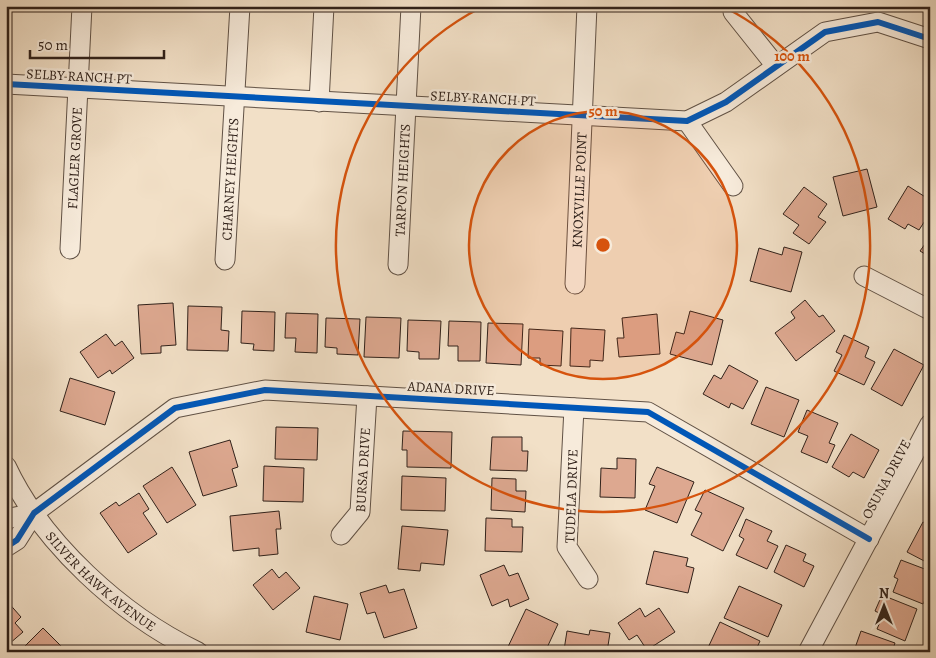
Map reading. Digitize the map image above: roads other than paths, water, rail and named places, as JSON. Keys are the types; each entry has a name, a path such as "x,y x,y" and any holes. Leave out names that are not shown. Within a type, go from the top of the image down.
{"street":[{"name":"FLAGLER GROVE","path":"70,249 82,6"},
{"name":"CHARNEY HEIGHTS","path":"225,260 240,6"},
{"path":"319,102 324,6"},
{"name":"TARPON HEIGHTS","path":"398,265 411,6"},
{"name":"KNOXVILLE POINT","path":"575,284 587,6"},
{"path":"733,6 734,12 776,66"},
{"name":"SELBY RANCH PT","path":"6,84 687,121 726,102 825,32 878,22 930,40"},
{"path":"687,121 733,186"},
{"path":"864,276 930,310"},
{"name":"ADANA DRIVE","path":"34,512 175,408 265,390 648,412 868,539"},
{"name":"BURSA DRIVE","path":"341,535 360,512 367,396"},
{"name":"TUDELA DRIVE","path":"574,408 567,547 588,579"},
{"name":"OSUNA DRIVE","path":"808,652 930,424"},
{"name":"SILVER HAWK AVENUE","path":"6,466 34,512 104,590 155,628 198,652"},
{"path":"6,519 34,512"},
{"path":"6,547 17,540 34,512"}]}
